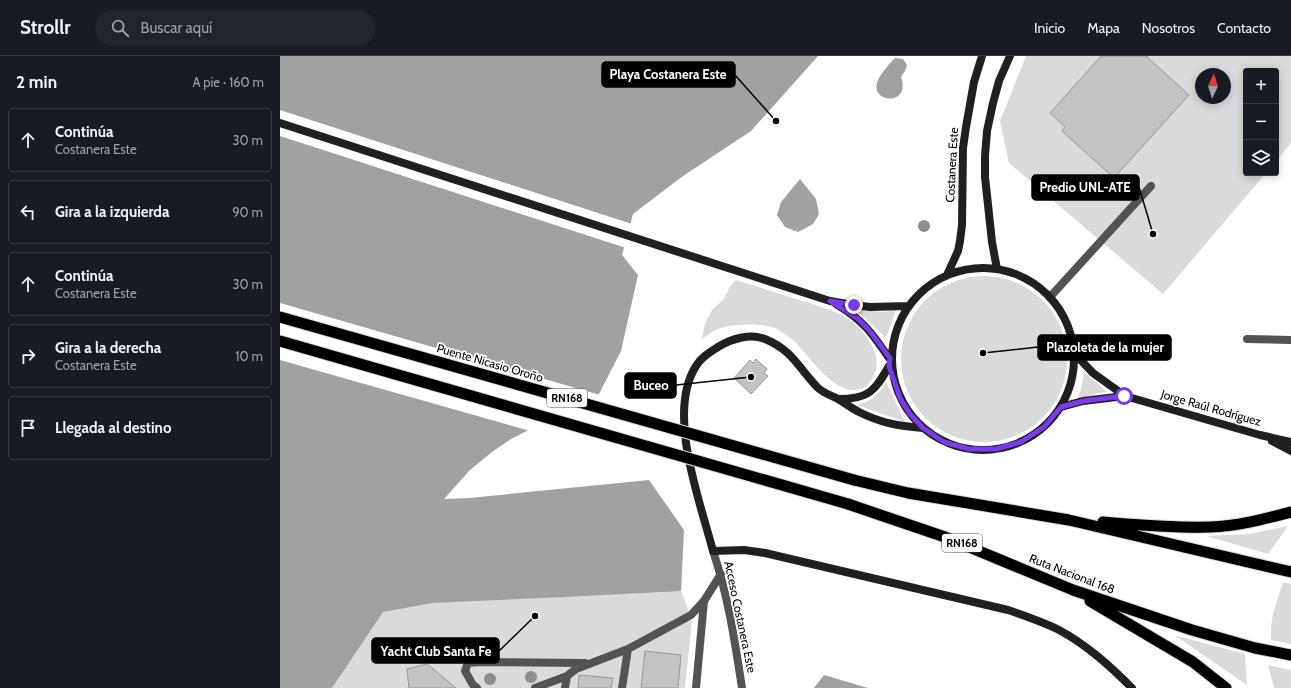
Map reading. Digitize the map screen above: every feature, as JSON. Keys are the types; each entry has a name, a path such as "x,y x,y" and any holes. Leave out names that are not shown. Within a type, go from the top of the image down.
{"highway":[{"name":"Puente Nicasio Oroño","path":"280,317 854,480 908,493 1069,520"},
{"name":"Ruta Nacional 168","path":"280,341 848,504 945,537 1073,590 1199,632 1255,648 1291,655"},
{"path":"1069,520 1175,527 1211,527 1260,520 1291,512"},
{"name":"RN168","path":"1069,520 1291,572"},
{"path":"1073,590 1193,662 1226,688"}],"main road":[{"name":"Costanera Este","path":"947,275 958,251 960,241 962,225 963,148 974,82 982,56"},
{"path":"996,269 985,177 985,156 987,131 993,103 999,81 1010,56"},
{"path":"280,124 830,301 870,307 908,306"},
{"path":"830,301 858,319 872,334 889,362 900,398 910,414 923,428 944,442 969,449 996,449 1021,442 1044,427 1061,407 1069,390 1074,372 1074,353 1070,332 1062,313 1050,297 1035,284 1017,274 996,269 981,268 961,270 932,283 919,293 908,306 898,323 889,362 883,377 873,390 860,397 837,399"},
{"path":"923,428 897,426 877,420 858,412 837,399 823,393 791,354 780,346 763,338 744,336 724,343 704,356 696,366 691,376 686,393 684,409 688,458 713,551 744,550 765,553 1008,610 1060,630 1084,645 1110,666 1132,688"},
{"path":"1074,353 1093,373 1124,396"},
{"path":"1061,407 1083,401 1124,396"},
{"name":"Jorge Raúl Rodríguez","path":"1124,396 1260,435 1291,442"},
{"path":"1260,435 1291,451"}],"street":[{"path":"1050,297 1151,186"},
{"path":"1247,338 1291,340"},
{"name":"Acceso Costanera Este","path":"713,551 721,574 736,643 742,688"},
{"path":"535,688 568,676 576,668 628,648 690,615 704,601 721,574"},
{"path":"696,688 704,601"},
{"path":"622,688 628,648"},
{"path":"477,688 473,685 465,671 468,663 590,663"},
{"path":"565,688 568,676"}],"shaded area":[{"path":"280,56 818,56 751,131 683,176 633,214 622,255 638,275 621,351 599,394 511,439 470,470 444,499 469,498 649,480 684,530 681,591 432,603 383,612 332,688 280,688"},
{"path":"1026,56 1291,56 1291,143 1279,157 1279,68 1243,68 1243,176 1263,176 1163,294 1009,163 1000,121"},
{"path":"895,58 903,59 907,65 901,77 903,87 900,94 895,98 883,97 878,93 876,86 881,75"},
{"path":"800,179 816,199 819,214 813,224 798,232 785,227 777,215 781,202"},
{"path":"976,276 992,276 1016,282 1043,300 1061,327 1066,343 1066,375 1061,391 1043,418 1030,428 1008,439 992,442 976,442 952,436 931,423 920,412 907,391 904,383 901,367 901,351 907,327 920,306 931,295 952,282 960,279"},
{"path":"736,280 831,310 853,323 868,339 876,357 876,371 871,381 860,389 851,390 842,387 825,375 797,344 770,326 748,325 726,327 716,330 702,339 705,323 712,310 723,300 731,285"},
{"path":"856,310 884,312 896,310 886,338"},
{"path":"1084,372 1107,392 1077,399 1081,390"},
{"path":"886,382 905,422 857,405 874,397"},
{"path":"1288,526 1268,554 1206,536 1249,534"},
{"path":"682,538 681,591 692,620 685,688 332,688 382,612"},
{"path":"1283,582 1291,584 1291,644 1271,640 1273,617"},
{"path":"1174,635 1245,654 1247,685"},
{"path":"1268,665 1291,670 1291,688 1274,688"},
{"path":"824,675 868,688 814,688"}],"pier":[{"path":"280,110 632,224 626,248 280,136"},
{"path":"280,303 600,395 530,431 280,360"}],"building":[{"path":"1101,56 1148,56 1147,57 1189,95 1114,178 1062,131 1065,127 1050,113"},
{"path":"756,359 767,369 764,373 768,376 751,394 734,378 750,360 753,363"},
{"path":"645,651 681,655 678,688 641,688"},
{"path":"427,664 456,688 409,688 407,669"},
{"path":"579,675 613,678 611,688 578,688"}],"place":[{"name":"Playa Costanera Este","path":"776,121"},
{"name":"Predio UNL-ATE","path":"1153,234"},
{"name":"Plazoleta de la mujer","path":"983,353"},
{"name":"Buceo","path":"751,377"},
{"name":"Yacht Club Santa Fe","path":"535,616"}],"route":[{"path":"854,305 830,301 858,319 869,330 890,358 889,366 900,398 910,414 923,428 944,442 969,449 996,449 1021,442 1044,427 1061,407 1083,401 1124,396"}]}
